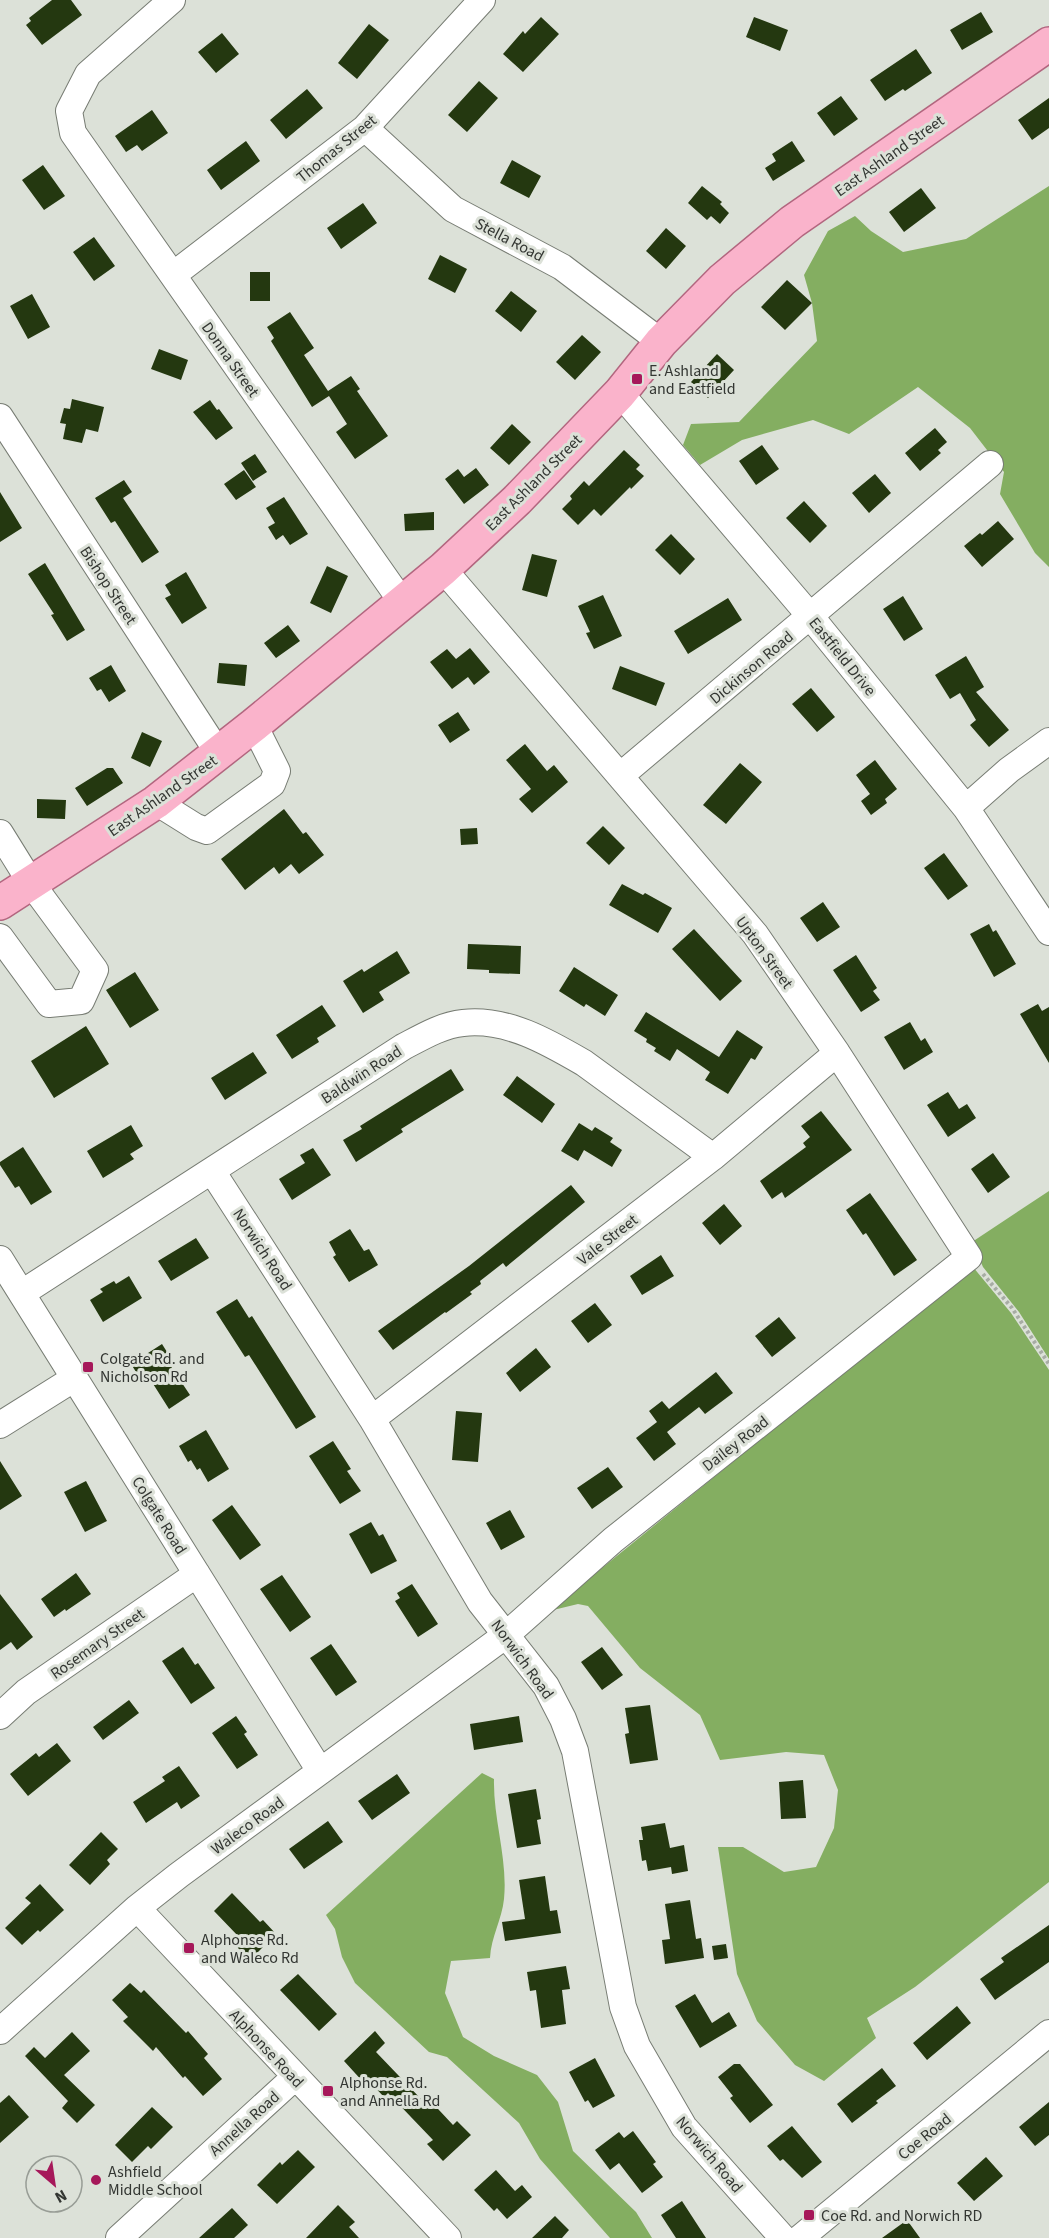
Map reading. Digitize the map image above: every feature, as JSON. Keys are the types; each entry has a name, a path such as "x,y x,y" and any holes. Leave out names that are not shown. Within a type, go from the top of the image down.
{"main road":[{"name":"East Ashland Street","path":"0,903 156,802 219,754 443,569 517,501 620,393 661,342 722,280 792,222 1049,44"}],"street":[{"name":"Donna Street","path":"172,0 88,74 69,111 73,133 402,602"},
{"name":"Thomas Street","path":"173,275 365,128 482,0"},
{"name":"Stella Road","path":"365,128 453,208 562,267 661,342"},
{"name":"Eastfield Drive","path":"620,393 811,617 966,808 1049,932"},
{"name":"Bishop Street","path":"0,417 219,754"},
{"name":"Dickinson Road","path":"620,776 990,464"},
{"name":"Upton Street","path":"443,569 755,934 837,1053 969,1257"},
{"path":"156,802 207,831 272,784 277,771 254,725"},
{"path":"966,808 1009,770 1049,741"},
{"path":"0,833 31,883 95,970 81,1001 49,1004 0,937"},
{"name":"Baldwin Road","path":"22,1293 404,1047 435,1031 463,1023 509,1027 537,1037 584,1063 712,1157"},
{"name":"Vale Street","path":"372,1419 712,1157 837,1053"},
{"name":"Norwich Road","path":"212,1171 372,1419 480,1602 546,1686 563,1719 575,1751 622,2007 637,2046 684,2127 783,2238"},
{"name":"Dailey Road","path":"506,1635 613,1540 969,1257"},
{"name":"Colgate Road","path":"0,1259 320,1771"},
{"path":"0,1425 75,1378"},
{"name":"Rosemary Street","path":"0,1716 26,1692 197,1574"},
{"name":"Waleco Road","path":"0,2031 137,1908 506,1635"},
{"name":"Alphonse Road","path":"137,1908 448,2238"},
{"name":"Coe Road","path":"800,2238 1049,2033"},
{"name":"Annella Road","path":"118,2238 294,2077"}],"path":[{"path":"969,1257 1012,1308 1049,1364"}],"green space":[{"path":"1049,186 1049,567 1035,553 1000,494 1004,472 970,428 918,387 849,434 813,420 742,440 700,465 683,445 691,424 739,422 817,341 812,303 804,275 828,231 855,216 871,231 903,252 966,239"},
{"path":"1049,1191 1049,1359 1019,1312 983,1267 972,1242"},
{"path":"973,1267 1011,1313 1049,1370 1049,1882 915,1987 867,2018 876,2038 824,2081 795,2065 757,2021 737,1974 718,1847 743,1847 784,1872 816,1867 834,1828 838,1790 824,1755 786,1752 720,1760 700,1715 640,1668 588,1606 578,1604 549,1611"},
{"path":"482,1773 494,1779 504,1869 503,1906 490,1958 451,1961 445,1993 463,2037 494,2056 537,2075 558,2102 573,2151 636,2212 652,2238 610,2238 540,2159 519,2123 447,2057 429,2052 355,1983 342,1957 335,1929 326,1915"}],"building":[{"path":"52,0 71,0 82,15 42,45 26,25 31,21 29,18"},
{"path":"981,12 993,32 962,50 950,30"},
{"path":"541,17 559,34 523,72 503,54 523,31 525,34"},
{"path":"754,17 788,30 780,51 746,37"},
{"path":"369,24 389,40 357,79 338,63"},
{"path":"222,33 239,54 216,73 198,52"},
{"path":"916,49 932,73 885,101 870,80"},
{"path":"479,81 498,98 467,132 448,115"},
{"path":"307,89 323,108 286,139 270,120"},
{"path":"841,96 858,119 834,136 817,113"},
{"path":"1049,98 1049,128 1032,140 1018,120"},
{"path":"152,110 168,133 142,151 137,145 126,152 115,136"},
{"path":"246,141 260,161 221,190 207,170"},
{"path":"792,141 805,161 773,181 765,168 776,161 772,154"},
{"path":"512,160 541,176 529,198 500,183"},
{"path":"43,165 65,196 44,210 22,180"},
{"path":"702,186 722,202 720,204 729,213 720,224 711,216 707,220 688,203"},
{"path":"921,188 936,208 904,232 889,212"},
{"path":"363,203 377,223 341,249 327,228"},
{"path":"666,228 686,246 666,269 646,251"},
{"path":"94,237 115,266 94,281 73,252"},
{"path":"440,255 467,269 455,293 428,279"},
{"path":"250,272 270,272 270,301 250,301"},
{"path":"787,280 812,303 785,330 761,307"},
{"path":"511,291 537,311 521,332 495,311"},
{"path":"32,294 50,327 28,339 10,306"},
{"path":"290,312 314,348 304,355 328,391 351,376 360,389 357,391 388,436 355,459 336,432 347,424 329,396 312,407 271,341 274,338 267,327"},
{"path":"582,335 601,352 575,380 556,362"},
{"path":"159,349 188,360 181,380 151,369"},
{"path":"717,354 734,370 708,398 691,382"},
{"path":"72,399 104,407 98,432 86,429 82,443 63,439 66,424 60,423 64,408 70,409"},
{"path":"210,400 233,428 216,440 193,412"},
{"path":"512,424 531,442 509,465 490,448"},
{"path":"935,428 947,442 938,450 941,453 920,471 905,453"},
{"path":"762,445 779,469 756,485 739,461"},
{"path":"624,450 640,465 636,469 644,476 601,516 594,509 578,525 562,509 584,481 589,486"},
{"path":"255,454 267,472 253,481 241,463"},
{"path":"476,468 489,485 464,504 445,479 458,469 464,477"},
{"path":"244,470 256,487 236,500 224,484"},
{"path":"875,474 891,493 869,513 852,493"},
{"path":"124,480 132,492 123,498 159,552 142,563 115,521 111,523 95,498"},
{"path":"0,492 22,528 0,542"},
{"path":"284,497 308,534 290,545 283,535 276,540 268,527 275,523 266,508"},
{"path":"804,501 827,526 810,543 786,518"},
{"path":"434,512 434,530 405,531 404,514"},
{"path":"998,521 1014,539 982,567 964,546 980,533 982,535"},
{"path":"671,534 695,559 680,575 655,550"},
{"path":"532,554 557,560 547,597 522,590"},
{"path":"45,563 85,630 67,641 51,615 54,614 28,574"},
{"path":"327,566 348,576 331,613 310,603"},
{"path":"186,572 207,608 182,624 165,598 171,595 165,585"},
{"path":"603,595 622,636 594,649 586,633 590,632 578,606"},
{"path":"903,596 923,629 904,641 883,609"},
{"path":"728,598 742,620 688,654 674,631"},
{"path":"288,625 300,641 276,658 264,643"},
{"path":"470,648 490,672 474,685 468,677 452,689 430,662 447,649 456,659"},
{"path":"966,656 984,687 976,692 1009,730 989,747 970,725 976,720 960,693 950,699 935,675"},
{"path":"219,663 247,665 245,686 217,683"},
{"path":"111,665 126,691 109,702 101,689 97,691 89,678"},
{"path":"620,666 665,683 656,706 612,689"},
{"path":"811,688 835,717 817,732 792,704"},
{"path":"458,712 470,730 450,743 438,725"},
{"path":"142,732 162,741 150,767 131,758"},
{"path":"525,744 547,771 554,765 568,782 532,813 519,799 531,789 506,760"},
{"path":"875,760 897,789 885,799 887,803 871,815 861,801 870,794 856,775"},
{"path":"740,763 762,782 726,824 703,805"},
{"path":"107,768 113,768 123,783 87,806 75,788"},
{"path":"37,799 66,800 65,819 37,818"},
{"path":"284,809 303,834 306,832 324,855 299,874 291,864 279,874 274,867 245,890 221,859"},
{"path":"603,826 625,848 609,865 586,843"},
{"path":"477,828 478,844 461,845 460,829"},
{"path":"944,853 968,886 948,900 924,868"},
{"path":"622,884 643,895 645,893 672,908 658,933 609,905"},
{"path":"823,902 840,927 817,942 800,918"},
{"path":"989,924 993,932 996,930 1016,964 994,977 970,934"},
{"path":"694,929 742,981 720,1001 672,949"},
{"path":"468,944 521,946 520,974 489,973 489,970 467,969"},
{"path":"397,951 410,973 379,992 384,1000 363,1013 343,981 362,969 364,972"},
{"path":"856,955 877,988 873,991 880,1000 861,1012 833,970"},
{"path":"574,967 618,995 605,1016 586,1004 584,1007 559,991"},
{"path":"135,972 159,1010 130,1028 106,990"},
{"path":"1038,1004 1042,1011 1049,1007 1049,1063 1020,1014"},
{"path":"322,1005 336,1026 317,1038 319,1042 292,1059 276,1035"},
{"path":"646,1012 719,1057 737,1030 763,1047 755,1060 751,1058 728,1094 705,1080 710,1072 677,1049 670,1061 654,1051 656,1048 646,1042 647,1039 634,1031"},
{"path":"910,1022 921,1041 925,1038 933,1052 904,1070 884,1037"},
{"path":"86,1026 109,1064 54,1098 31,1061"},
{"path":"253,1052 267,1073 225,1100 211,1078"},
{"path":"451,1069 464,1090 401,1129 403,1132 356,1162 343,1140 362,1129 360,1126"},
{"path":"517,1076 555,1104 542,1123 503,1095"},
{"path":"948,1092 959,1109 967,1104 976,1118 948,1137 927,1105"},
{"path":"821,1111 852,1150 785,1198 782,1192 772,1199 760,1181 806,1147 803,1143 810,1137 801,1126"},
{"path":"579,1123 592,1131 595,1127 613,1138 610,1142 622,1150 612,1167 584,1150 578,1161 561,1151"},
{"path":"131,1125 143,1146 130,1154 134,1159 103,1178 87,1151"},
{"path":"23,1147 52,1192 31,1205 19,1186 15,1188 0,1165 0,1162"},
{"path":"313,1148 331,1175 292,1200 279,1179 305,1163 300,1155"},
{"path":"993,1153 1010,1177 988,1193 971,1169"},
{"path":"571,1185 585,1202 506,1267 503,1263 480,1281 481,1284 470,1292 472,1294 393,1350 378,1331 469,1266"},
{"path":"870,1193 917,1260 894,1276 866,1233 863,1235 846,1210"},
{"path":"724,1204 742,1226 720,1245 702,1223"},
{"path":"350,1229 364,1251 369,1249 378,1265 349,1282 333,1257 336,1255 329,1242"},
{"path":"196,1238 209,1258 171,1281 158,1261"},
{"path":"661,1255 674,1276 642,1295 630,1276"},
{"path":"129,1276 142,1298 103,1322 90,1300 103,1292 100,1289 114,1281 116,1284"},
{"path":"237,1299 249,1318 252,1316 316,1417 296,1429 249,1355 245,1357 216,1312"},
{"path":"595,1303 612,1325 588,1343 571,1321"},
{"path":"779,1317 796,1338 772,1357 755,1336"},
{"path":"162,1344 172,1360 168,1362 190,1395 169,1409 150,1379 143,1383 131,1364"},
{"path":"536,1348 551,1367 520,1392 506,1373"},
{"path":"716,1372 733,1393 705,1414 699,1407 667,1432 676,1444 654,1461 636,1438 657,1422 649,1411 662,1401 669,1409"},
{"path":"456,1411 482,1413 478,1462 452,1460"},
{"path":"206,1430 229,1469 208,1482 200,1468 197,1470 191,1460 188,1462 179,1446"},
{"path":"333,1441 351,1469 347,1471 361,1491 340,1504 309,1456"},
{"path":"0,1461 22,1496 0,1510"},
{"path":"608,1467 623,1487 592,1509 577,1488"},
{"path":"86,1481 107,1521 85,1532 64,1492"},
{"path":"232,1505 261,1545 240,1560 212,1520"},
{"path":"510,1510 525,1537 501,1550 486,1523"},
{"path":"371,1522 379,1536 383,1534 397,1561 371,1574 349,1534"},
{"path":"76,1573 91,1594 54,1617 41,1599"},
{"path":"282,1575 311,1617 290,1632 260,1589"},
{"path":"412,1584 438,1624 418,1637 395,1601 400,1598 397,1593"},
{"path":"0,1594 33,1637 17,1650 11,1642 0,1650"},
{"path":"331,1644 357,1682 336,1696 310,1658"},
{"path":"183,1647 195,1665 198,1663 215,1688 191,1704 162,1661"},
{"path":"602,1647 623,1675 602,1690 581,1662"},
{"path":"129,1700 139,1713 103,1740 93,1727"},
{"path":"650,1705 658,1760 630,1764 625,1734 629,1733 625,1708"},
{"path":"236,1716 247,1732 244,1734 258,1755 237,1769 212,1733"},
{"path":"519,1716 523,1742 474,1750 470,1724"},
{"path":"57,1743 71,1761 28,1796 10,1774 36,1753 39,1757"},
{"path":"179,1766 200,1796 181,1809 177,1802 146,1823 133,1802 165,1781 162,1777"},
{"path":"397,1774 410,1793 372,1820 358,1801"},
{"path":"803,1780 806,1818 781,1819 779,1782"},
{"path":"536,1789 541,1819 537,1820 541,1844 517,1848 508,1794"},
{"path":"328,1821 343,1842 304,1869 289,1849"},
{"path":"665,1823 670,1848 684,1845 688,1871 672,1874 671,1867 648,1871 646,1860 642,1861 639,1840 643,1840 641,1827"},
{"path":"101,1832 118,1849 107,1860 110,1864 90,1885 69,1865"},
{"path":"545,1876 550,1911 557,1910 561,1933 505,1941 502,1922 525,1919 519,1880"},
{"path":"40,1884 64,1910 22,1945 5,1928 31,1903 25,1898"},
{"path":"232,1893 260,1922 263,1920 276,1934 250,1960 233,1943 239,1937 214,1911"},
{"path":"690,1900 696,1939 701,1938 704,1958 665,1964 662,1940 670,1939 665,1904"},
{"path":"1049,1925 1049,1962 995,2000 980,1979 1004,1962 1001,1958"},
{"path":"726,1944 728,1958 714,1960 712,1946"},
{"path":"566,1966 570,1989 562,1990 566,2024 541,2028 536,1990 530,1991 527,1972"},
{"path":"298,1974 337,2014 319,2031 280,1990"},
{"path":"130,1983 141,1993 144,1990 186,2033 188,2031 208,2054 204,2058 222,2079 203,2096 185,2076 183,2078 156,2047 153,2051 123,2021 128,2017 112,2000"},
{"path":"695,1994 712,2023 729,2012 737,2026 700,2048 675,2006"},
{"path":"957,2006 971,2023 927,2060 913,2043"},
{"path":"375,2031 385,2043 376,2052 421,2099 425,2095 453,2125 457,2121 471,2135 443,2161 427,2144 433,2140 388,2093 384,2097 369,2081 365,2084 344,2061"},
{"path":"72,2032 90,2051 64,2075 95,2105 77,2123 62,2108 68,2101 25,2056 34,2047 45,2058"},
{"path":"595,2058 615,2096 593,2108 588,2100 585,2102 569,2072"},
{"path":"734,2064 740,2064 773,2105 750,2123 730,2098 733,2096 718,2077"},
{"path":"882,2068 896,2086 852,2123 837,2104"},
{"path":"9,2095 29,2117 0,2143 0,2103"},
{"path":"1049,2102 1049,2135 1035,2146 1019,2127"},
{"path":"152,2107 173,2127 151,2149 148,2146 132,2162 115,2145"},
{"path":"792,2126 822,2162 802,2178 783,2159 780,2161 767,2146"},
{"path":"633,2131 656,2162 653,2164 663,2177 642,2193 619,2163 610,2170 595,2150 619,2132 624,2138"},
{"path":"298,2150 315,2167 277,2204 257,2185 280,2162 282,2165"},
{"path":"986,2157 1003,2176 974,2201 957,2183"},
{"path":"496,2170 515,2191 522,2185 532,2197 507,2219 497,2208 494,2211 474,2190"},
{"path":"682,2201 706,2238 676,2238 661,2215"},
{"path":"338,2205 355,2222 349,2227 359,2238 306,2238"},
{"path":"232,2208 248,2225 234,2238 199,2238"},
{"path":"555,2216 569,2230 562,2238 532,2238"},
{"path":"907,2220 920,2238 882,2238"}],"place":[{"name":"E. Ashland and Eastfield","path":"637,379"},
{"name":"Colgate Rd. and Nicholson Rd","path":"88,1367"},
{"name":"Alphonse Rd. and Waleco Rd","path":"189,1948"},
{"name":"Alphonse Rd. and Annella Rd","path":"328,2091"},
{"name":"Ashfield Middle School","path":"96,2180"},
{"name":"Coe Rd. and Norwich RD","path":"809,2215"}]}
